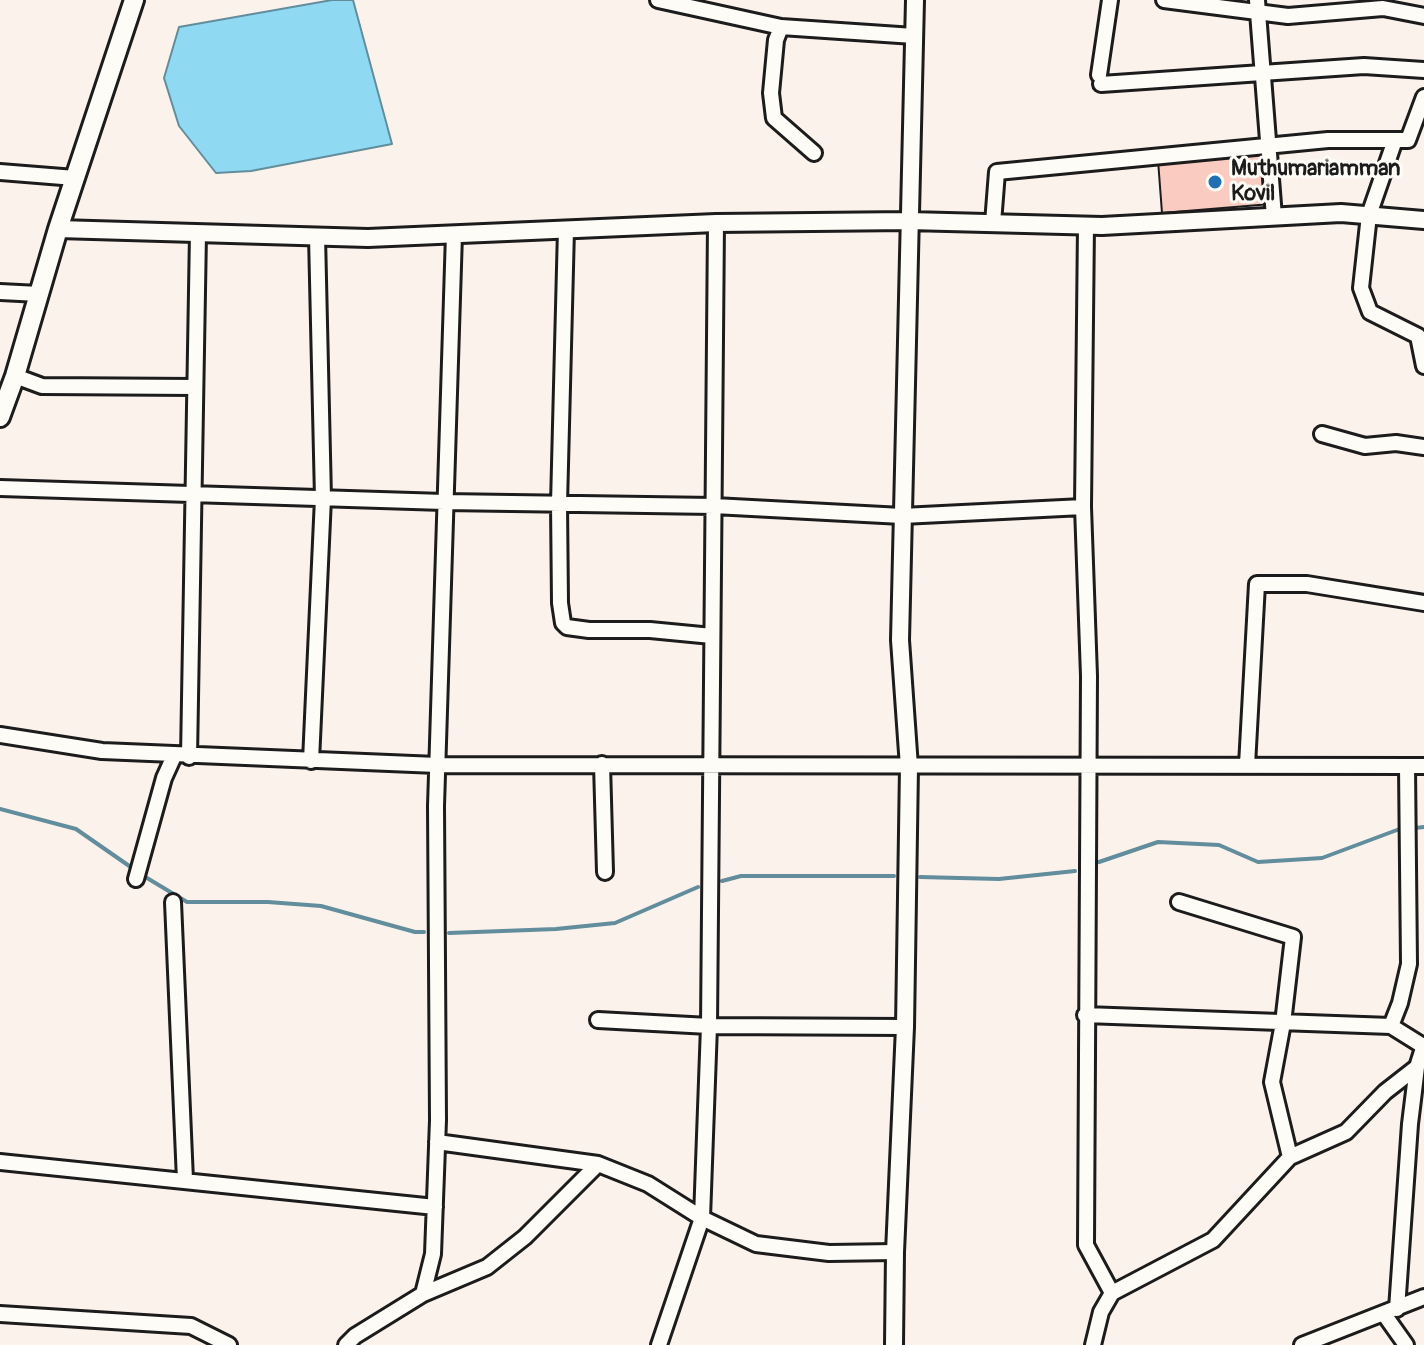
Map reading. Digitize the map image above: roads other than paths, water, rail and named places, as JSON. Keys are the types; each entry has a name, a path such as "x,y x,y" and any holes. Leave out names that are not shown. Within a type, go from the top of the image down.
{"main road":[{"path":"0,415 134,0"}],"street":[{"path":"658,0 725,7 781,27 914,36"},
{"path":"894,1345 905,1027 909,767 900,640 915,0"},
{"path":"1110,0 1100,80 1364,66 1424,70"},
{"path":"1164,0 1256,6 1288,16 1383,8 1424,16"},
{"path":"1256,6 1274,217"},
{"path":"781,27 776,40 771,93 774,118 814,153"},
{"path":"993,223 997,172 1328,140 1408,140 1424,97"},
{"path":"1395,140 1369,215 1361,288 1370,312 1418,336 1424,366"},
{"path":"0,172 75,178"},
{"path":"58,229 399,237 716,223 909,221 1086,225 1369,215 1424,220"},
{"path":"659,1345 702,1218 709,1026 716,223"},
{"path":"1086,225 1083,507 1089,676 1086,1245 1112,1293"},
{"path":"566,229 559,504 563,623 567,627 589,630 650,630 712,636"},
{"path":"136,879 164,778 182,756 193,494 198,233"},
{"path":"423,1294 433,1254 437,1142 437,765 454,234"},
{"path":"311,761 323,498 317,236"},
{"path":"0,292 39,294"},
{"path":"15,376 42,386 195,387"},
{"path":"1322,434 1365,446 1396,443 1424,447"},
{"path":"0,488 444,502 714,506 902,516 1083,507"},
{"path":"1247,765 1257,584 1307,584 1424,603"},
{"path":"0,735 102,751 437,765 1424,766"},
{"path":"602,764 605,872"},
{"path":"1391,1026 1409,964 1407,766"},
{"path":"173,902 185,1180"},
{"path":"1179,902 1293,937 1283,1023 1272,1082 1290,1157"},
{"path":"1086,1015 1391,1026 1423,1046 1417,1067 1410,1124 1391,1312 1406,1345"},
{"path":"598,1020 709,1026 905,1027"},
{"path":"1093,1345 1101,1312 1112,1293 1213,1240 1290,1157 1346,1132 1385,1092 1417,1067"},
{"path":"437,1142 598,1164 648,1184 702,1218 756,1244 829,1253 895,1252"},
{"path":"0,1162 435,1207"},
{"path":"346,1345 355,1336 423,1294 487,1267 525,1237 598,1164"},
{"path":"1302,1345 1424,1297"},
{"path":"0,1314 191,1326 229,1345"}],"water":[{"path":"332,0 353,0 392,144 251,171 216,173 179,126 164,78 179,27"}],"waterway":[{"path":"0,809 76,829 135,870"},
{"path":"1099,862 1158,842 1219,845 1258,862 1322,858 1397,830 1424,827"},
{"path":"920,877 999,879 1075,871"},
{"path":"142,875 187,902 268,902 321,906 424,932"},
{"path":"722,881 741,876 894,876"},
{"path":"449,933 556,929 615,923 698,887"}],"place":[{"name":"Muthumariamman Kovil","path":"1215,182"}]}
